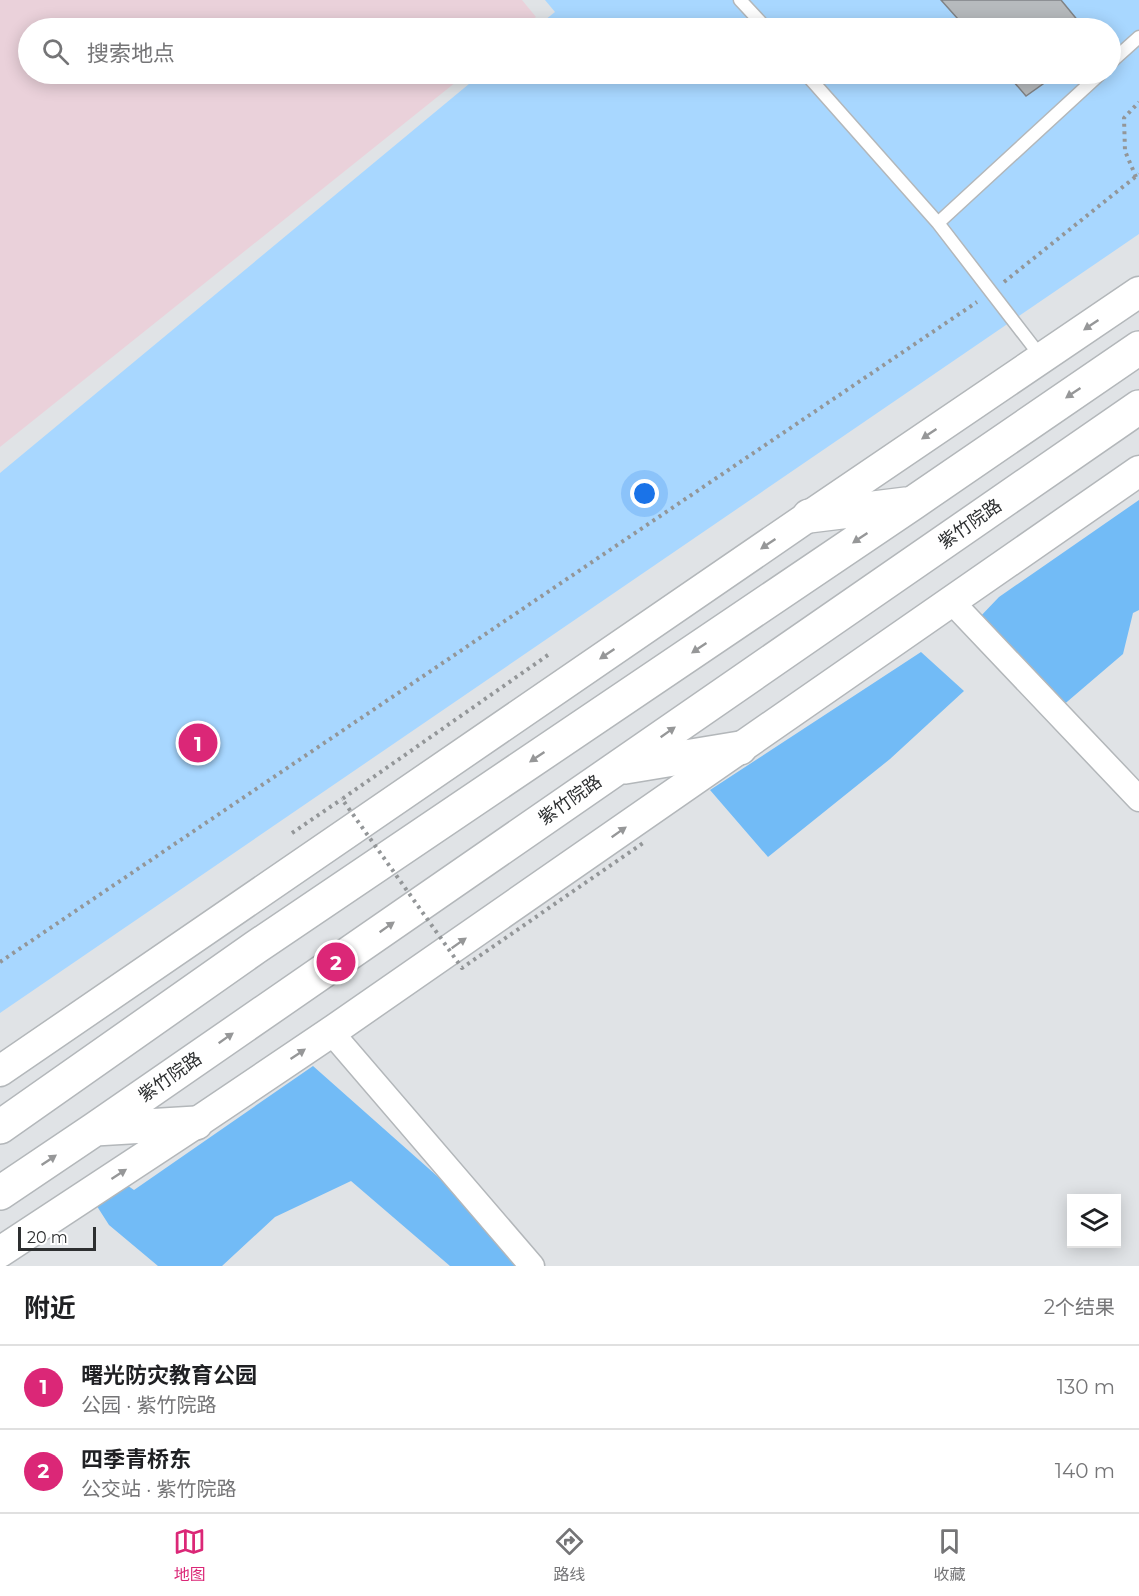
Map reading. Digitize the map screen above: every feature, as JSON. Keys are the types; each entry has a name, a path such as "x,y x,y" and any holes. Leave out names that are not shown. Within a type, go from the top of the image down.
{"main road":[{"path":"0,1127 256,947 1139,348"},
{"name":"紫竹院路","path":"0,1193 96,1129 1139,407"},
{"path":"809,516 913,503"},
{"path":"615,769 740,748"},
{"path":"96,1129 196,1123"}],"street":[{"path":"0,1071 1139,292"},
{"path":"0,1252 331,1032 1139,471"},
{"path":"951,601 1139,799"},
{"path":"331,1032 532,1266"}],"lane":[{"path":"740,0 757,18"},
{"path":"1121,53 1139,37"},
{"path":"815,84 938,223 1042,358"},
{"path":"938,223 1089,84"}],"path":[{"path":"0,962 991,292 1137,175 1125,151 1124,118 1139,102"},
{"path":"292,833 548,655"},
{"path":"342,799 462,968 643,843"}],"shaded area":[{"path":"0,0 522,0 535,18 18,18 18,84 454,84 0,447"},
{"path":"545,0 1139,0 1139,234 0,1013 0,473 469,84 1121,84 1121,18 548,18 555,12"},
{"path":"1139,500 1139,610 1133,613 1123,654 1061,707 977,620 999,597"},
{"path":"921,652 964,691 890,759 768,857 710,790"},
{"path":"313,1066 454,1191 516,1266 450,1266 351,1181 275,1217 222,1266 158,1266 109,1225 93,1200 121,1181 134,1190"}],"building":[{"path":"941,0 1061,0 1076,18 957,18"},
{"path":"1016,84 1043,84 1026,96"}],"place":[{"name":"曙光防灾教育公园","path":"198,743"},
{"name":"四季青桥东","path":"336,962"}]}
